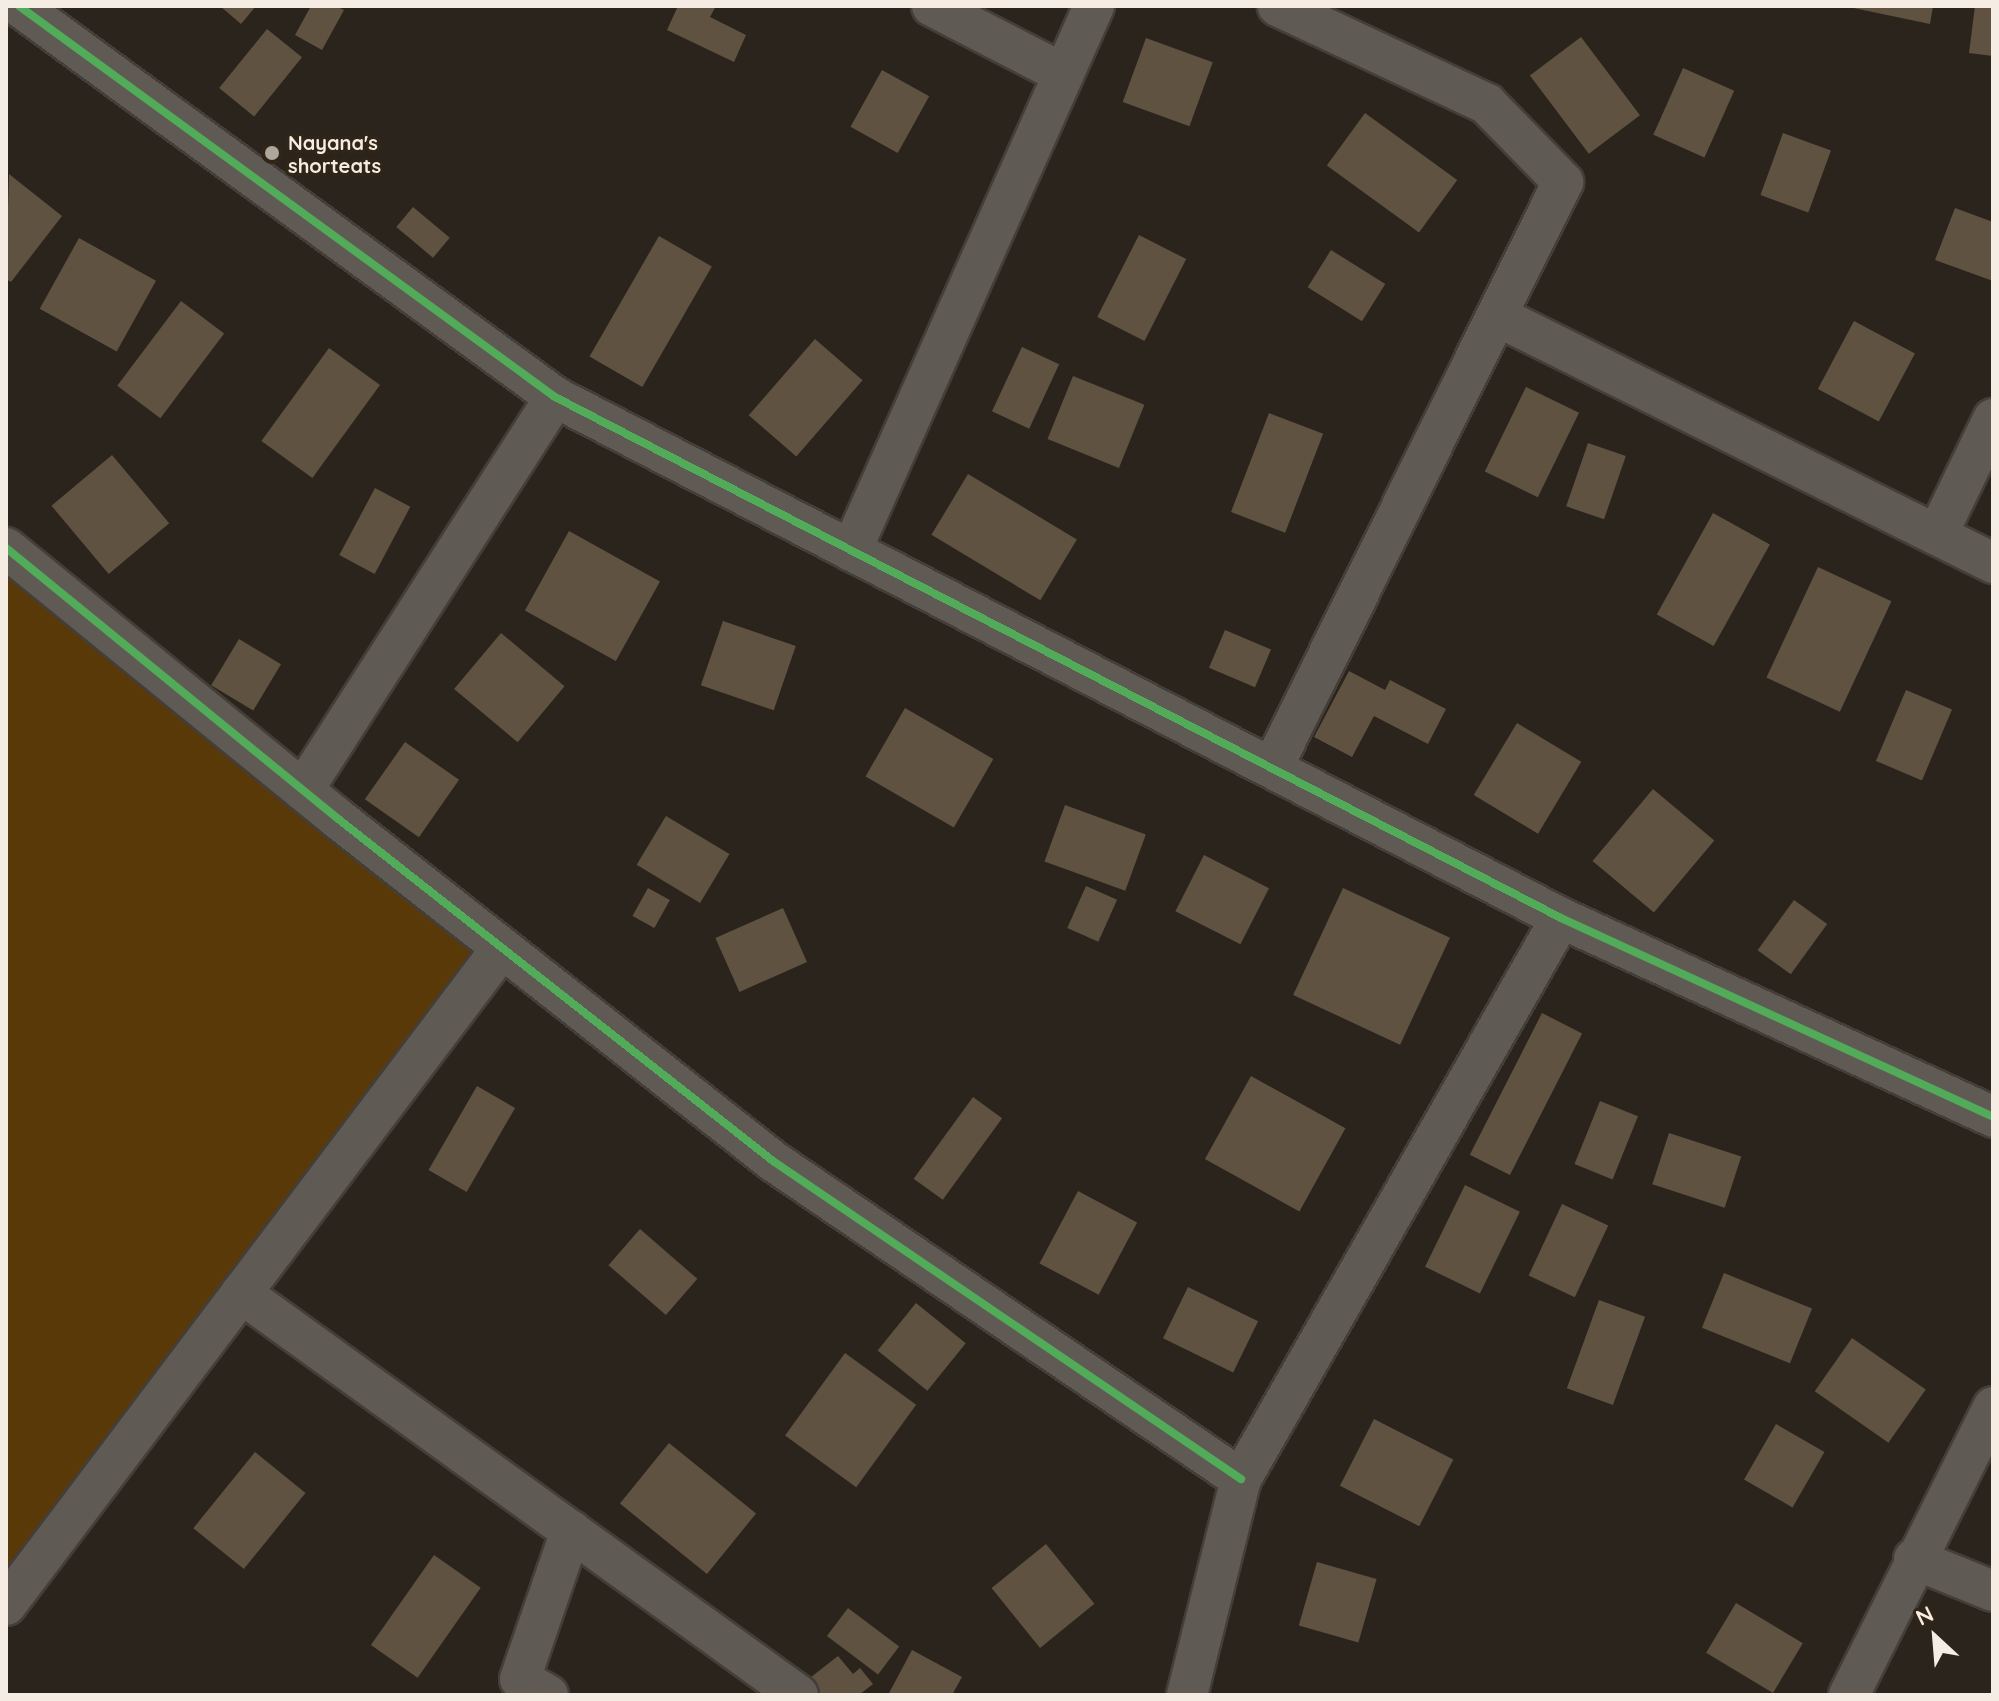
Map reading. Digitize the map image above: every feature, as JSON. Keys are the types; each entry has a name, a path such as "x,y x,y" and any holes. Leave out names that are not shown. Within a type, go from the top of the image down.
{"street":[{"path":"19,6 555,397 1561,918 1993,1117"},
{"path":"932,6 1064,74"},
{"path":"851,551 1094,6"},
{"path":"1272,768 1563,182 1487,104 1278,6"},
{"path":"1497,316 1993,563"},
{"path":"303,790 555,397"},
{"path":"1937,535 1993,419"},
{"path":"6,548 303,790 773,1161 1241,1479"},
{"path":"1187,1695 1241,1479 1561,918"},
{"path":"6,1605 502,948"},
{"path":"241,1293 798,1695"},
{"path":"1849,1695 1914,1559 1993,1407"},
{"path":"548,1695 520,1679 571,1531"},
{"path":"1914,1559 1993,1591"}],"shaded area":[{"path":"6,548 502,948 6,1605"}],"building":[{"path":"220,6 256,6 241,24"},
{"path":"311,6 336,6 344,10 322,50 295,35"},
{"path":"678,6 716,6 710,17 746,35 734,62 667,30"},
{"path":"1844,6 1933,6 1930,24"},
{"path":"1975,6 1993,6 1993,56 1969,53"},
{"path":"267,29 302,57 254,116 219,88"},
{"path":"1581,37 1640,115 1589,154 1530,76"},
{"path":"1146,38 1213,62 1189,126 1123,102"},
{"path":"1683,68 1734,91 1704,157 1653,135"},
{"path":"882,70 929,96 898,153 850,127"},
{"path":"1365,113 1457,180 1419,233 1327,166"},
{"path":"1783,133 1831,150 1808,212 1760,195"},
{"path":"9,174 62,216 11,282 6,279"},
{"path":"413,207 450,238 433,258 396,227"},
{"path":"1955,208 1993,222 1993,281 1935,260"},
{"path":"1139,235 1186,259 1144,341 1097,317"},
{"path":"659,236 712,266 642,387 590,356"},
{"path":"79,238 156,281 117,352 40,309"},
{"path":"1331,250 1385,284 1362,321 1308,287"},
{"path":"181,301 224,333 160,418 117,386"},
{"path":"1854,321 1915,353 1879,421 1818,389"},
{"path":"815,339 863,380 796,457 749,415"},
{"path":"1022,347 1059,364 1029,429 992,411"},
{"path":"329,348 380,385 312,478 261,441"},
{"path":"1073,376 1144,405 1119,468 1048,439"},
{"path":"1526,387 1579,413 1538,497 1485,471"},
{"path":"1269,413 1323,434 1285,533 1231,512"},
{"path":"1588,443 1626,456 1604,519 1566,506"},
{"path":"112,455 169,523 109,574 51,506"},
{"path":"968,474 1077,539 1040,600 931,535"},
{"path":"375,488 410,507 375,574 339,555"},
{"path":"1713,513 1770,545 1714,646 1657,614"},
{"path":"569,531 660,581 616,661 525,611"},
{"path":"1818,567 1891,601 1840,712 1766,678"},
{"path":"723,621 796,646 774,710 701,685"},
{"path":"1225,630 1271,650 1255,687 1209,668"},
{"path":"501,633 565,686 518,742 454,689"},
{"path":"239,639 281,664 253,711 211,685"},
{"path":"1349,671 1385,690 1390,680 1446,709 1428,744 1374,716 1352,757 1314,737"},
{"path":"1906,690 1952,710 1922,780 1876,761"},
{"path":"905,708 993,759 954,827 866,776"},
{"path":"1517,723 1581,762 1538,834 1474,795"},
{"path":"405,742 459,780 419,837 365,799"},
{"path":"1653,789 1714,840 1654,912 1593,861"},
{"path":"1065,805 1146,834 1125,891 1044,861"},
{"path":"666,816 729,854 700,903 637,865"},
{"path":"1204,855 1269,888 1240,944 1175,911"},
{"path":"1086,886 1117,900 1098,942 1067,928"},
{"path":"648,888 670,900 654,928 632,916"},
{"path":"1343,888 1450,938 1400,1045 1293,995"},
{"path":"1794,900 1827,924 1791,974 1758,950"},
{"path":"783,908 807,962 739,992 715,938"},
{"path":"1542,1013 1582,1033 1510,1175 1470,1155"},
{"path":"1251,1076 1345,1128 1299,1211 1205,1159"},
{"path":"477,1086 515,1108 467,1192 428,1170"},
{"path":"973,1097 1002,1118 943,1200 914,1179"},
{"path":"1600,1101 1638,1116 1613,1179 1575,1164"},
{"path":"1669,1133 1741,1156 1725,1208 1652,1184"},
{"path":"1465,1185 1520,1212 1480,1294 1425,1267"},
{"path":"1078,1191 1137,1222 1099,1295 1040,1263"},
{"path":"1562,1204 1608,1226 1575,1297 1529,1276"},
{"path":"640,1229 697,1279 666,1315 609,1265"},
{"path":"1724,1273 1812,1309 1790,1363 1702,1328"},
{"path":"1188,1287 1258,1321 1233,1372 1163,1338"},
{"path":"1599,1300 1645,1317 1613,1405 1567,1388"},
{"path":"916,1303 966,1343 927,1391 878,1350"},
{"path":"1852,1338 1926,1390 1888,1443 1815,1391"},
{"path":"845,1353 916,1405 856,1487 785,1436"},
{"path":"1374,1419 1453,1459 1419,1526 1340,1486"},
{"path":"1776,1424 1824,1452 1792,1507 1744,1479"},
{"path":"669,1443 756,1513 707,1574 620,1504"},
{"path":"255,1452 306,1493 244,1569 193,1528"},
{"path":"1046,1544 1094,1604 1040,1648 992,1588"},
{"path":"434,1555 481,1588 418,1678 371,1645"},
{"path":"1317,1562 1377,1579 1358,1643 1299,1625"},
{"path":"1736,1603 1803,1643 1773,1693 1706,1653"},
{"path":"848,1608 899,1647 878,1674 827,1636"},
{"path":"912,1650 962,1677 952,1695 888,1695"},
{"path":"838,1656 853,1674 860,1668 873,1684 859,1695 817,1695 806,1681"}],"cycle path":[{"path":"19,6 555,397 1561,918 1993,1117"},
{"path":"6,548 337,818 773,1161 1241,1479"}],"place":[{"name":"Nayana's shorteats","path":"272,153"}]}
